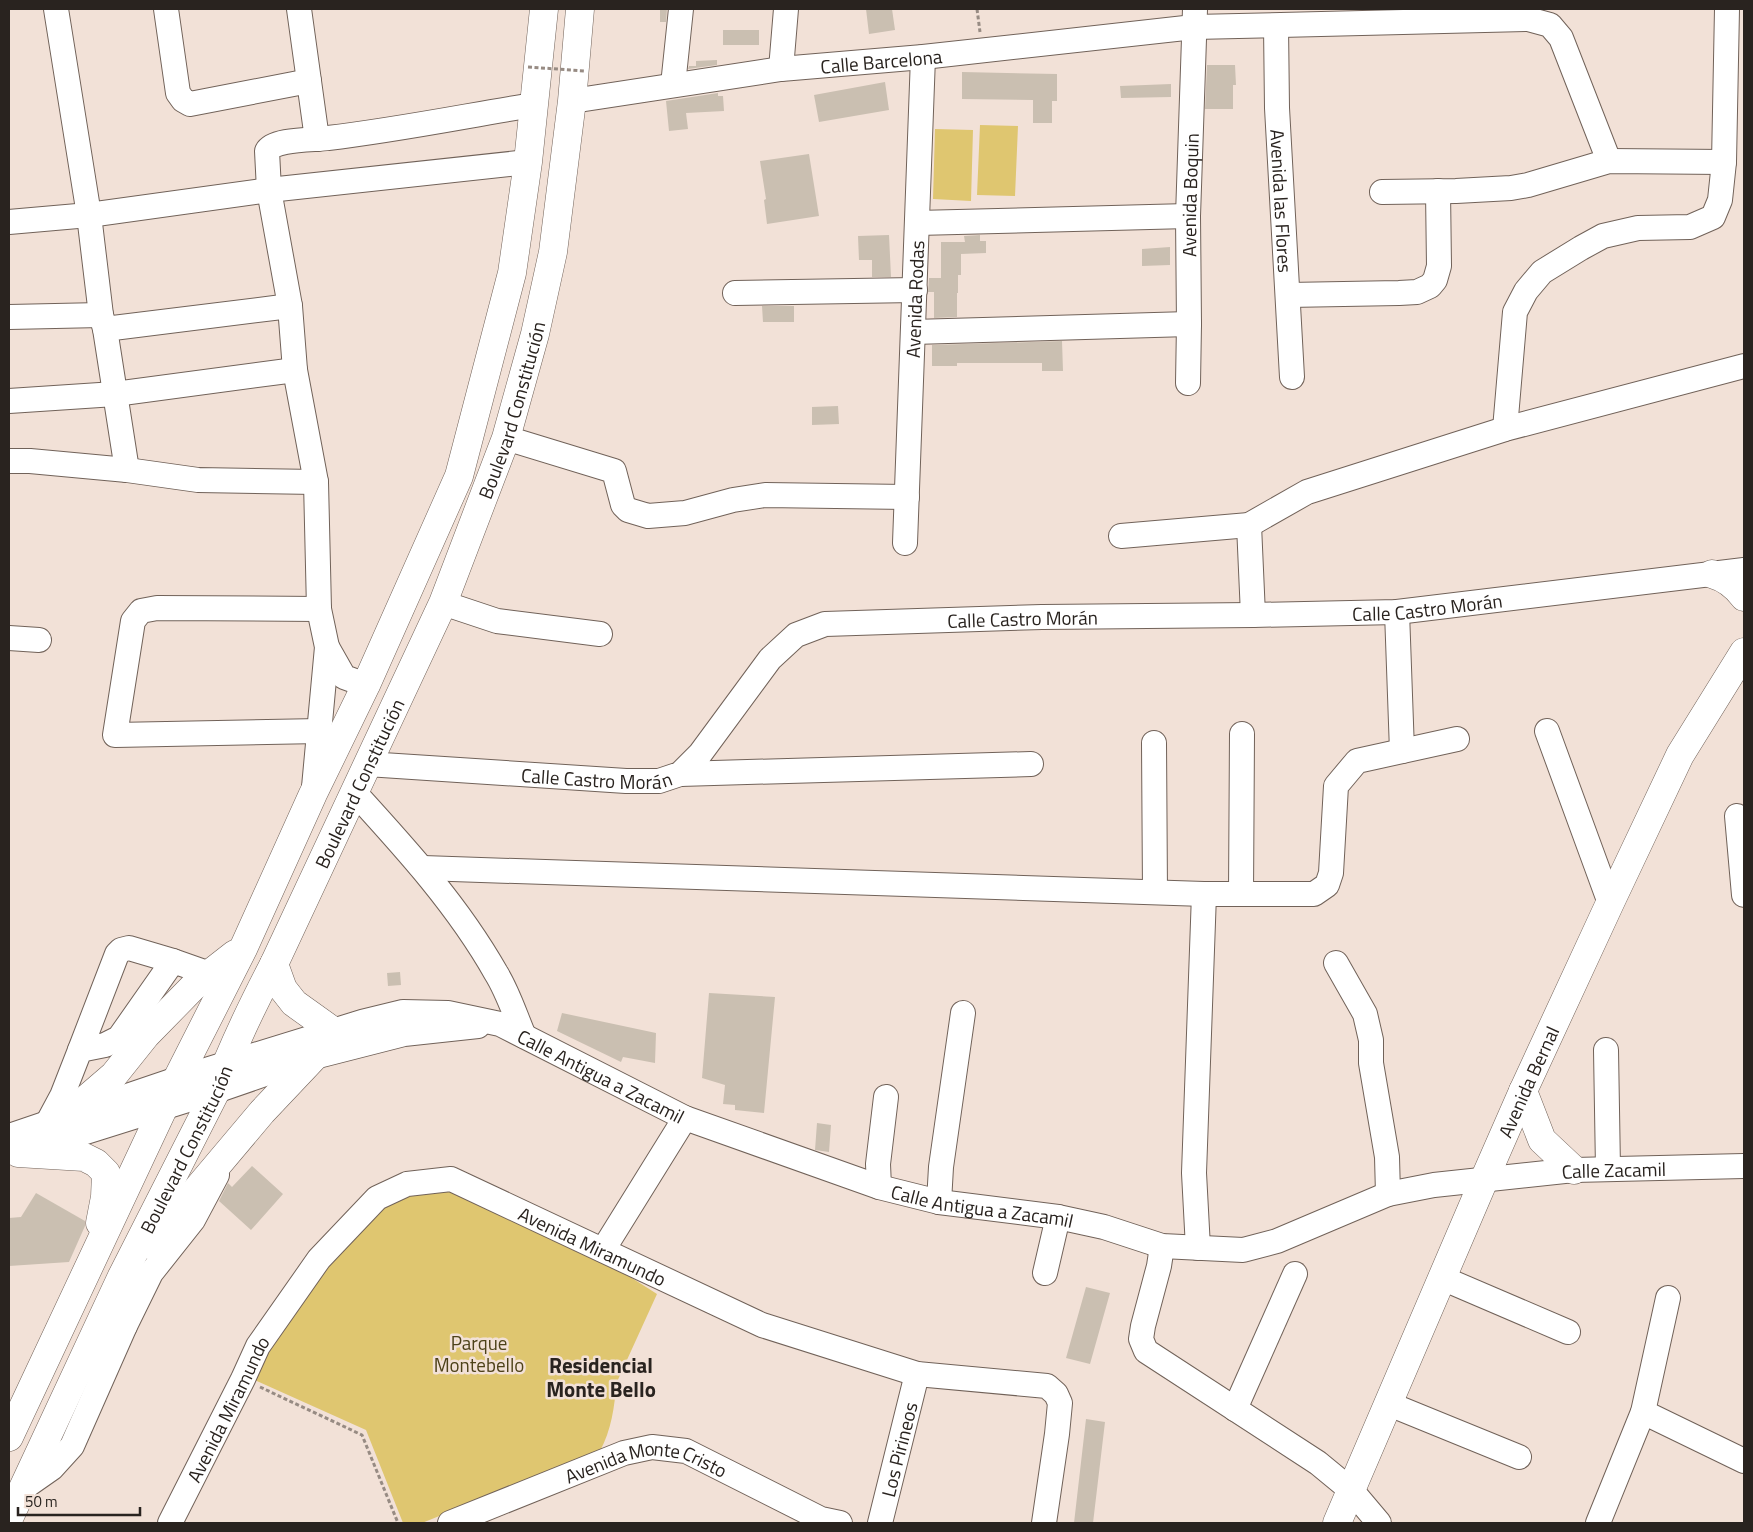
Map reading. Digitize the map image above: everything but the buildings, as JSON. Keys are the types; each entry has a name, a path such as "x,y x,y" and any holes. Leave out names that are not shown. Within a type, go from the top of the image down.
{"main road":[{"name":"Boulevard Constitución","path":"9,1437 177,1079 242,949 313,794 366,685 459,476 512,273 528,162 544,9"},
{"name":"Boulevard Constitución","path":"9,1518 22,1489 116,1318 122,1276 216,1091 226,1063 249,1012 274,964 443,603 506,438 534,334 553,252 572,101 580,9"},
{"path":"1712,574 1723,577 1739,590 1744,597"},
{"name":"Avenida Bernal","path":"1337,1523 1352,1492 1523,1091 1610,904 1680,755 1744,652"},
{"path":"56,1121 114,1075 146,1035 194,986 242,949"},
{"path":"274,964 283,990 294,1003 332,1031"},
{"path":"122,1276 160,1234 262,1112 314,1057"},
{"path":"1523,1091 1542,1140 1574,1170"},
{"path":"12,1146 84,1157 96,1163 106,1173 105,1197 96,1251"}],"street":[{"path":"56,9 127,470"},
{"path":"166,9 178,93 183,100 190,104 309,81"},
{"path":"299,9 317,139"},
{"path":"673,85 681,9"},
{"path":"781,68 786,9"},
{"path":"1505,430 1515,312 1526,291 1542,272 1604,236 1638,228 1690,227 1712,217 1720,200 1724,162 1727,9"},
{"name":"Calle Barcelona","path":"572,101 781,68 923,57 1194,18 1276,26 1528,19 1550,25 1561,38 1609,161"},
{"name":"Avenida Boquin","path":"1188,384 1188,216 1194,18"},
{"name":"Avenida las Flores","path":"1276,26 1277,108 1292,377"},
{"name":"Avenida Rodas","path":"905,543 923,57"},
{"path":"313,794 327,647 319,608 316,482 295,370 290,306 268,190 266,151 269,147 279,143 317,139 533,105"},
{"path":"1382,192 1511,188 1528,185 1609,161 1724,162"},
{"path":"9,222 89,215 268,190 528,162"},
{"path":"1288,295 1417,292 1430,286 1435,280 1439,266 1438,191"},
{"path":"917,223 1188,216"},
{"path":"735,293 915,290"},
{"path":"9,317 103,322 290,306"},
{"path":"913,332 1189,324"},
{"path":"1121,536 1248,525 1307,492 1505,430 1744,366"},
{"path":"9,401 116,394 295,370"},
{"path":"506,438 614,471 623,505 628,510 648,516 685,513 733,500 765,495 907,497"},
{"path":"9,461 30,461 127,470 198,480 316,482"},
{"path":"1248,525 1253,615"},
{"name":"Calle Castro Morán","path":"367,764 626,781 659,781 680,774 700,754 770,659 796,635 825,624 1397,612 1744,570"},
{"path":"443,603 497,621 600,634"},
{"path":"319,608 157,608 141,611 133,622 115,735 320,731"},
{"path":"1397,612 1402,751"},
{"path":"9,638 39,640"},
{"path":"327,647 344,677 366,685"},
{"path":"1548,731 1610,904"},
{"path":"1241,894 1242,734"},
{"path":"423,868 1204,894 1314,894 1327,885 1331,873 1336,786 1357,761 1457,739"},
{"path":"1154,743 1155,892"},
{"path":"680,774 1032,764"},
{"path":"355,793 423,868 474,936 498,975 524,1036"},
{"path":"1737,816 1744,895"},
{"path":"1198,1248 1194,1173 1204,894"},
{"path":"56,1121 62,1096 117,954 121,950 129,948 210,974"},
{"path":"80,1050 105,1046 119,1038 173,961"},
{"path":"1336,963 1365,1014 1371,1040 1371,1063 1387,1157 1388,1194"},
{"name":"Calle Antigua a Zacamil","path":"12,1146 56,1121 226,1063 362,1022 403,1012 448,1012 500,1024 685,1118 879,1187 939,1202 1058,1217 1104,1227 1162,1246 1243,1250 1277,1241 1388,1194 1425,1187 1484,1180"},
{"path":"939,1202 963,1013"},
{"name":"Calle Antigua a Zacamil","path":"12,1146 165,1108 314,1057 404,1034 500,1024"},
{"path":"1606,1050 1608,1170"},
{"path":"879,1187 878,1164 886,1097"},
{"path":"603,1250 685,1118"},
{"path":"116,1318 194,1220 215,1182 224,1156"},
{"name":"Calle Zacamil","path":"1484,1180 1574,1170 1744,1166"},
{"name":"Avenida Miramundo","path":"170,1523 258,1346 319,1259 377,1198 408,1184 451,1179 762,1325 917,1374 1046,1386 1056,1394 1060,1404 1044,1523"},
{"path":"1045,1273 1058,1217"},
{"path":"1162,1246 1159,1266 1142,1326 1141,1340 1146,1351 1318,1463 1352,1492 1379,1523"},
{"path":"1235,1409 1294,1274"},
{"path":"1442,1278 1568,1332"},
{"path":"1598,1523 1643,1412 1668,1298"},
{"name":"Los Pirineos","path":"880,1523 917,1374"},
{"path":"1389,1404 1519,1457"},
{"path":"1643,1412 1744,1461"},
{"name":"Avenida Monte Cristo","path":"450,1523 482,1518 624,1453 652,1447 686,1451 821,1519 840,1523"}],"path":[{"path":"528,67 584,71"},
{"path":"243,1379 362,1435 398,1523"}],"green space":[{"path":"980,125 1018,126 1015,196 977,195"},
{"path":"935,129 973,130 971,201 933,199"},
{"name":"Parque Montebello","path":"449,1190 624,1273 657,1294 616,1384 612,1418 600,1451 422,1523 403,1523 366,1430 248,1377 290,1310 348,1240 385,1201 414,1194"}],"district":[{"name":"Residencial Monte Bello","path":"601,1377"}]}
